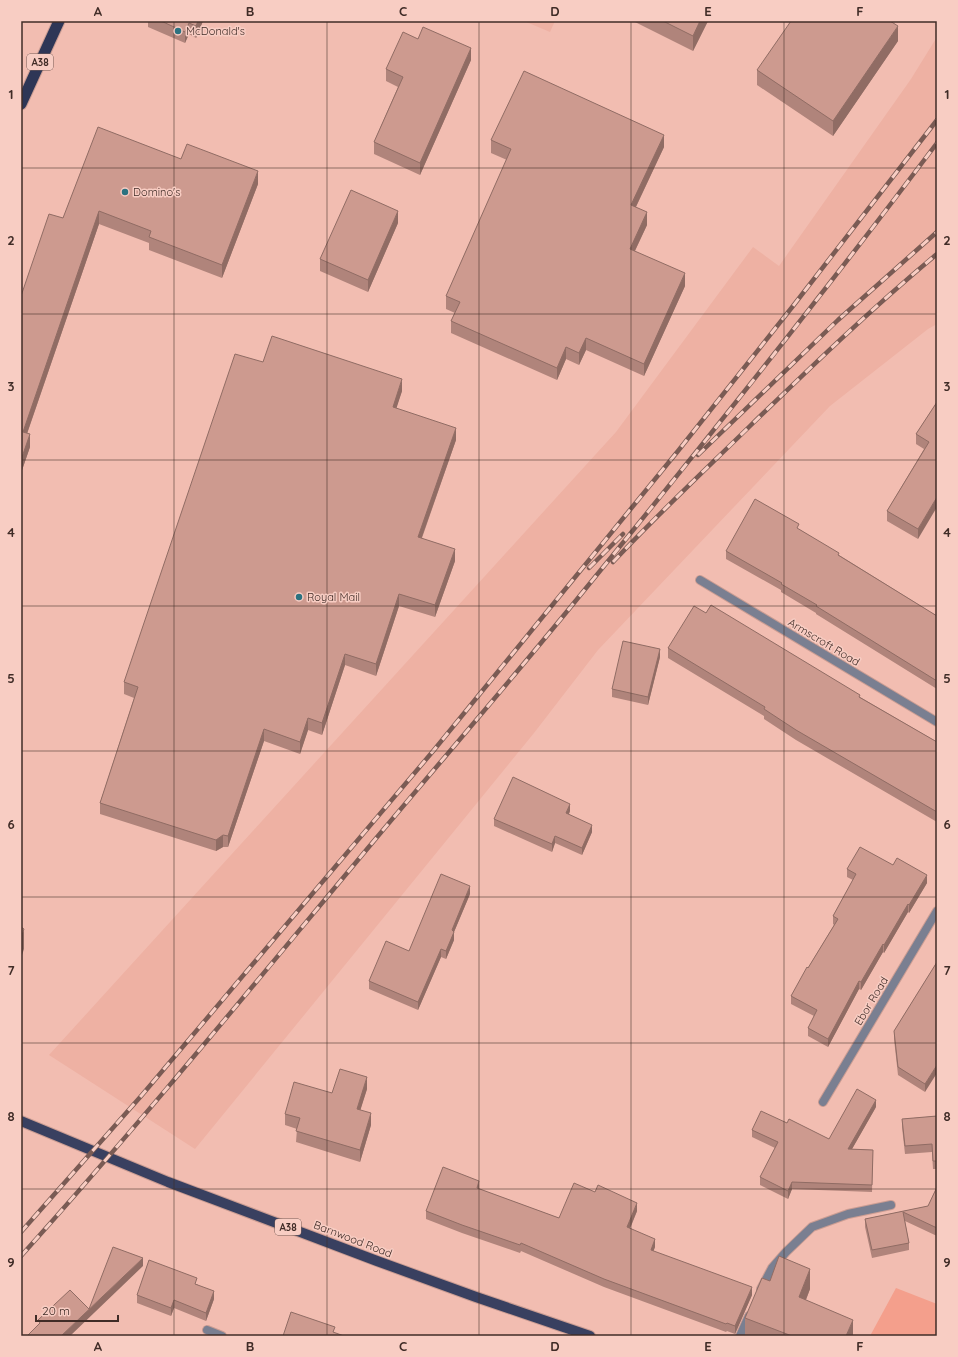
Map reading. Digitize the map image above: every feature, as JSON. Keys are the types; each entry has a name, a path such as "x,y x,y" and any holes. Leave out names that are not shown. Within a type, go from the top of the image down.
{"highway":[{"name":"A38","path":"21,104 59,21"}],"main road":[{"name":"Barnwood Road","path":"21,1121 168,1182 377,1261 590,1336"}],"street":[{"name":"Armscroft Road","path":"700,580 937,722"},
{"name":"Ebor Road","path":"823,1102 937,911"},
{"path":"758,1295 772,1268 812,1227 848,1214 891,1205"},
{"path":"740,1336 752,1310"},
{"path":"207,1330 222,1336"}],"shaded area":[{"path":"524,21 555,21 550,32"},
{"path":"937,37 937,324 928,329 830,406 598,650 534,733 195,1149 49,1055 616,432 753,247 779,266 911,79"},
{"path":"896,1288 937,1304 937,1336 870,1336"}],"building":[{"path":"161,21 198,21 196,26 189,23 185,32"},
{"path":"663,21 700,21 693,36"},
{"path":"791,21 890,21 898,26 833,121 757,70"},
{"path":"423,27 471,48 420,163 374,142 403,77 386,69 403,32 418,39"},
{"path":"524,71 664,135 631,205 647,212 630,249 685,273 644,364 586,338 579,353 566,347 557,368 451,321 460,302 446,296 511,149 491,140"},
{"path":"98,127 181,159 187,144 258,171 222,265 149,237 151,231 99,211 23,432 30,434 21,460 21,296 49,214 63,218"},
{"path":"351,190 398,211 368,280 320,259"},
{"name":"Royal Mail","path":"272,336 402,379 393,407 456,428 418,537 455,549 435,605 399,594 376,664 345,654 322,723 308,718 300,742 264,729 228,836 223,835 216,840 100,803 138,687 124,682 235,354 263,362"},
{"path":"937,402 937,497 918,529 887,511 929,442 916,434"},
{"path":"755,499 799,524 797,528 937,616 937,681 781,584 782,583 726,551"},
{"path":"711,605 860,695 859,697 937,742 937,812 796,730 764,709 765,707 668,648 694,606 706,613"},
{"path":"623,641 660,649 648,697 612,689"},
{"path":"513,777 570,804 566,813 592,825 582,848 555,836 552,844 494,819"},
{"path":"860,847 893,865 897,858 927,875 884,945 883,944 861,982 859,981 828,1039 808,1028 817,1010 791,996 807,967 808,968 838,919 833,916 856,874 847,869"},
{"path":"441,874 470,886 452,930 454,932 446,951 441,949 418,1002 369,981 386,941 409,951"},
{"path":"21,927 24,929 21,938"},
{"path":"937,962 937,1065 925,1084 898,1067 894,1031"},
{"path":"340,1069 367,1077 357,1109 371,1113 360,1150 296,1131 300,1118 285,1114 294,1082 332,1093"},
{"path":"857,1089 876,1100 848,1149 873,1150 872,1185 792,1182 788,1191 760,1177 778,1142 752,1130 761,1111 787,1123 789,1119 829,1139"},
{"path":"937,1116 937,1161 933,1161 932,1144 905,1146 902,1119"},
{"path":"443,1167 479,1181 477,1188 559,1218 574,1183 595,1192 598,1185 637,1203 627,1227 655,1239 651,1250 752,1287 735,1326 604,1279 521,1243 520,1245 426,1211"},
{"path":"937,1187 937,1228 903,1212 909,1243 872,1250 865,1219 928,1206"},
{"path":"113,1247 143,1258 61,1336 27,1336 40,1323 38,1320 70,1290 89,1309"},
{"path":"779,1256 810,1269 799,1297 853,1320 846,1336 792,1336 745,1318 762,1278 770,1281"},
{"path":"149,1260 197,1278 195,1284 214,1291 206,1313 174,1300 171,1308 137,1295"},
{"path":"291,1312 335,1327 333,1332 344,1336 283,1336"}],"railway":[{"path":"21,1232 142,1095 434,750 678,451 793,306 937,120"},
{"path":"21,1256 246,995 569,609 755,378 937,143"},
{"path":"698,455 838,320 937,232"},
{"path":"613,562 646,527 819,360 889,295 937,254"},
{"path":"589,568 623,534"}],"place":[{"name":"McDonald's","path":"178,31"},
{"name":"Domino's","path":"125,192"},
{"name":"Royal Mail","path":"299,597"}]}
